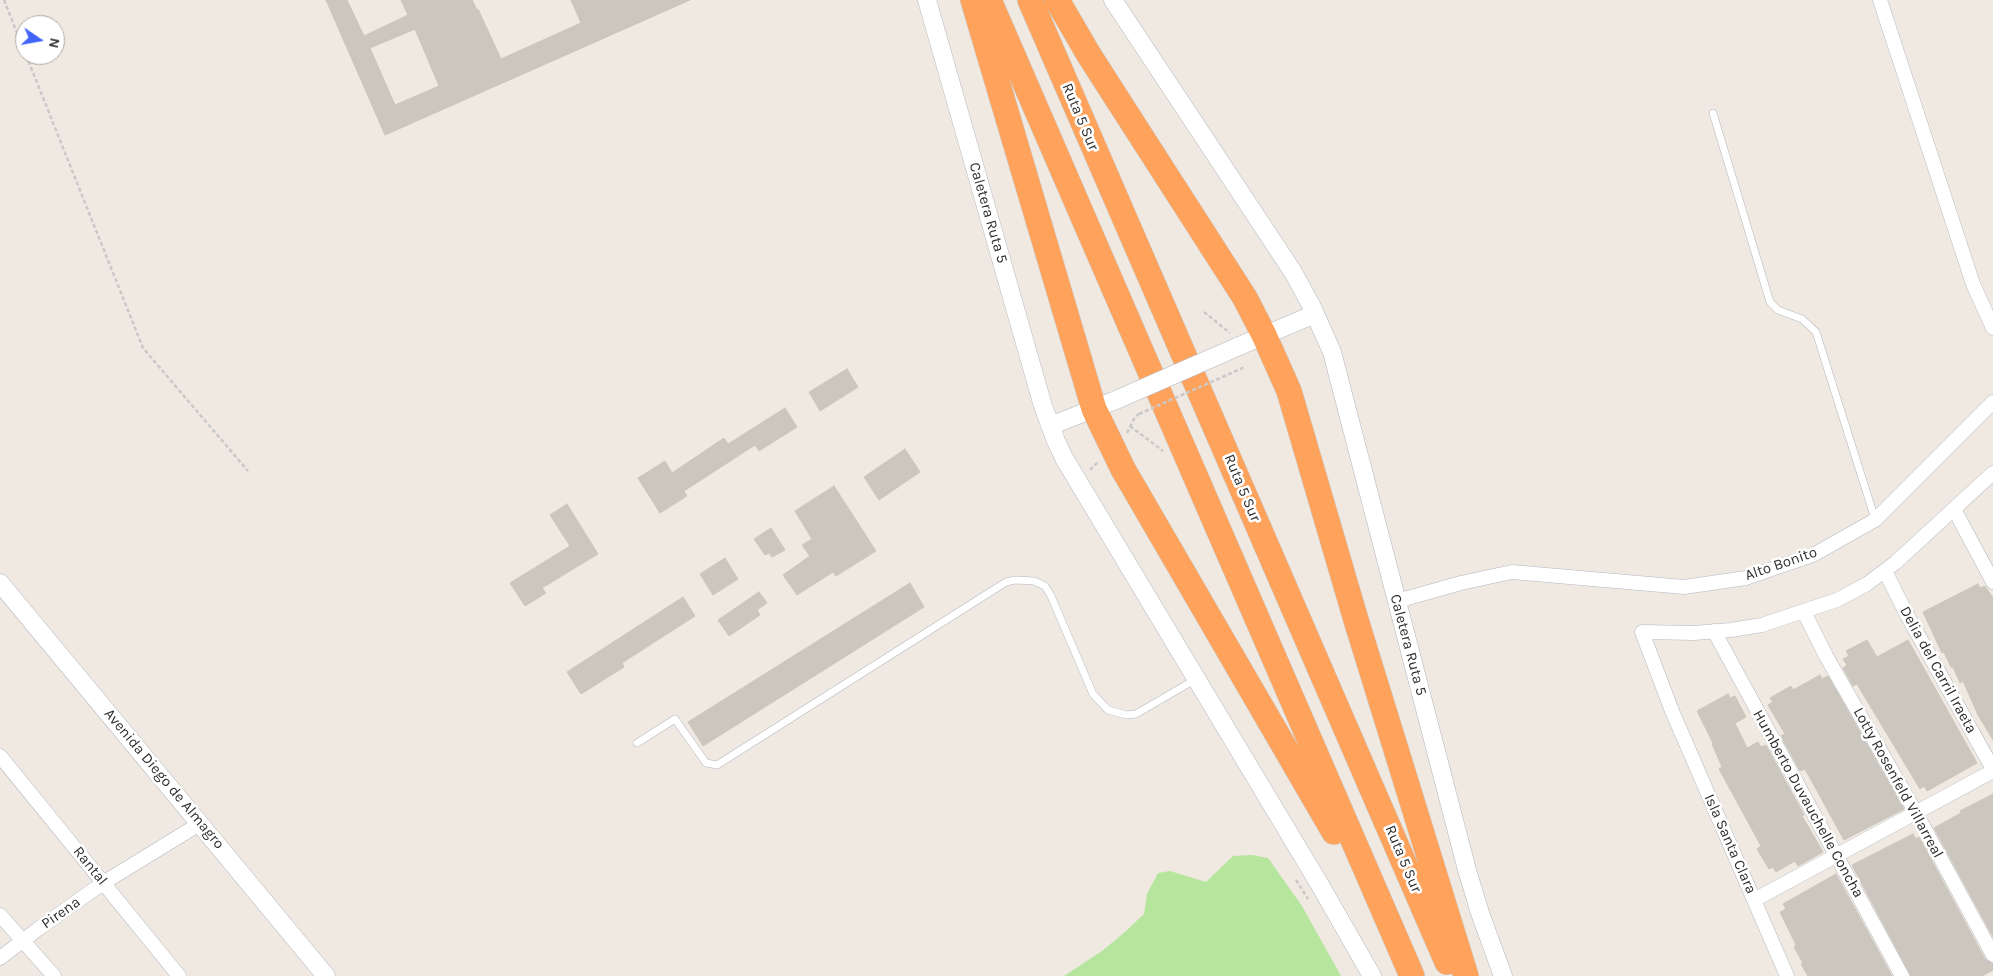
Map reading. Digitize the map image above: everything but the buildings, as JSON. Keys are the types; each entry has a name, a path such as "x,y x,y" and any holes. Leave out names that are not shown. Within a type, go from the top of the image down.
{"highway":[{"path":"973,0 1105,404 1123,469 1396,941"},
{"path":"989,0 1412,976"},
{"name":"Ruta 5 Sur","path":"1030,0 1453,976"},
{"path":"1057,0 1089,55 1245,298 1264,336 1294,406 1356,620 1466,976"}],"street":[{"name":"Caletera Ruta 5","path":"927,0 1050,426 1064,458 1372,976"},
{"name":"Caletera Ruta 5","path":"1113,0 1293,272 1332,352 1467,870 1480,913 1503,976"},
{"path":"1880,0 1973,284 1993,328"},
{"path":"1050,426 1315,314"},
{"name":"Alto Bonito","path":"1397,601 1461,583 1512,572 1684,586 1746,578 1813,555 1875,520 1993,402"},
{"path":"1714,632 1762,624 1804,612 1837,600 1867,584 1993,473"},
{"path":"1954,509 1993,582"},
{"name":"Delia del Carril Iraeta","path":"1884,571 1906,615 1993,770"},
{"name":"Avenida Diego de Almagro","path":"1,588 201,823 326,976"},
{"name":"Lotty Rosenfeld Villarreal","path":"1804,612 1826,656 1916,813 1993,955"},
{"name":"Isla Santa Clara","path":"1714,632 1642,632 1672,711 1788,976"},
{"name":"Humberto Duvauchelle Concha","path":"1714,632 1902,976"},
{"name":"Rantal","path":"0,756 179,976"},
{"path":"1754,900 1993,770"},
{"name":"Pirena","path":"0,958 22,940 103,883 201,823"},
{"path":"0,915 54,976"}],"lane":[{"path":"1713,113 1770,302 1778,310 1802,319 1816,332 1875,520"},
{"path":"637,743 674,719 706,763 717,765 1006,582 1015,580 1034,581 1045,586 1094,694 1108,710 1127,715 1136,714 1197,679"}],"path":[{"path":"4,0 15,28"},
{"path":"29,65 143,348 248,471"},
{"path":"1204,312 1229,330"},
{"path":"1139,414 1245,367"},
{"path":"1130,426 1139,434"}],"green space":[{"path":"1252,855 1268,858 1302,906 1341,976 1064,976 1102,951 1144,914 1147,894 1158,873 1170,871 1206,882 1233,856"}]}
